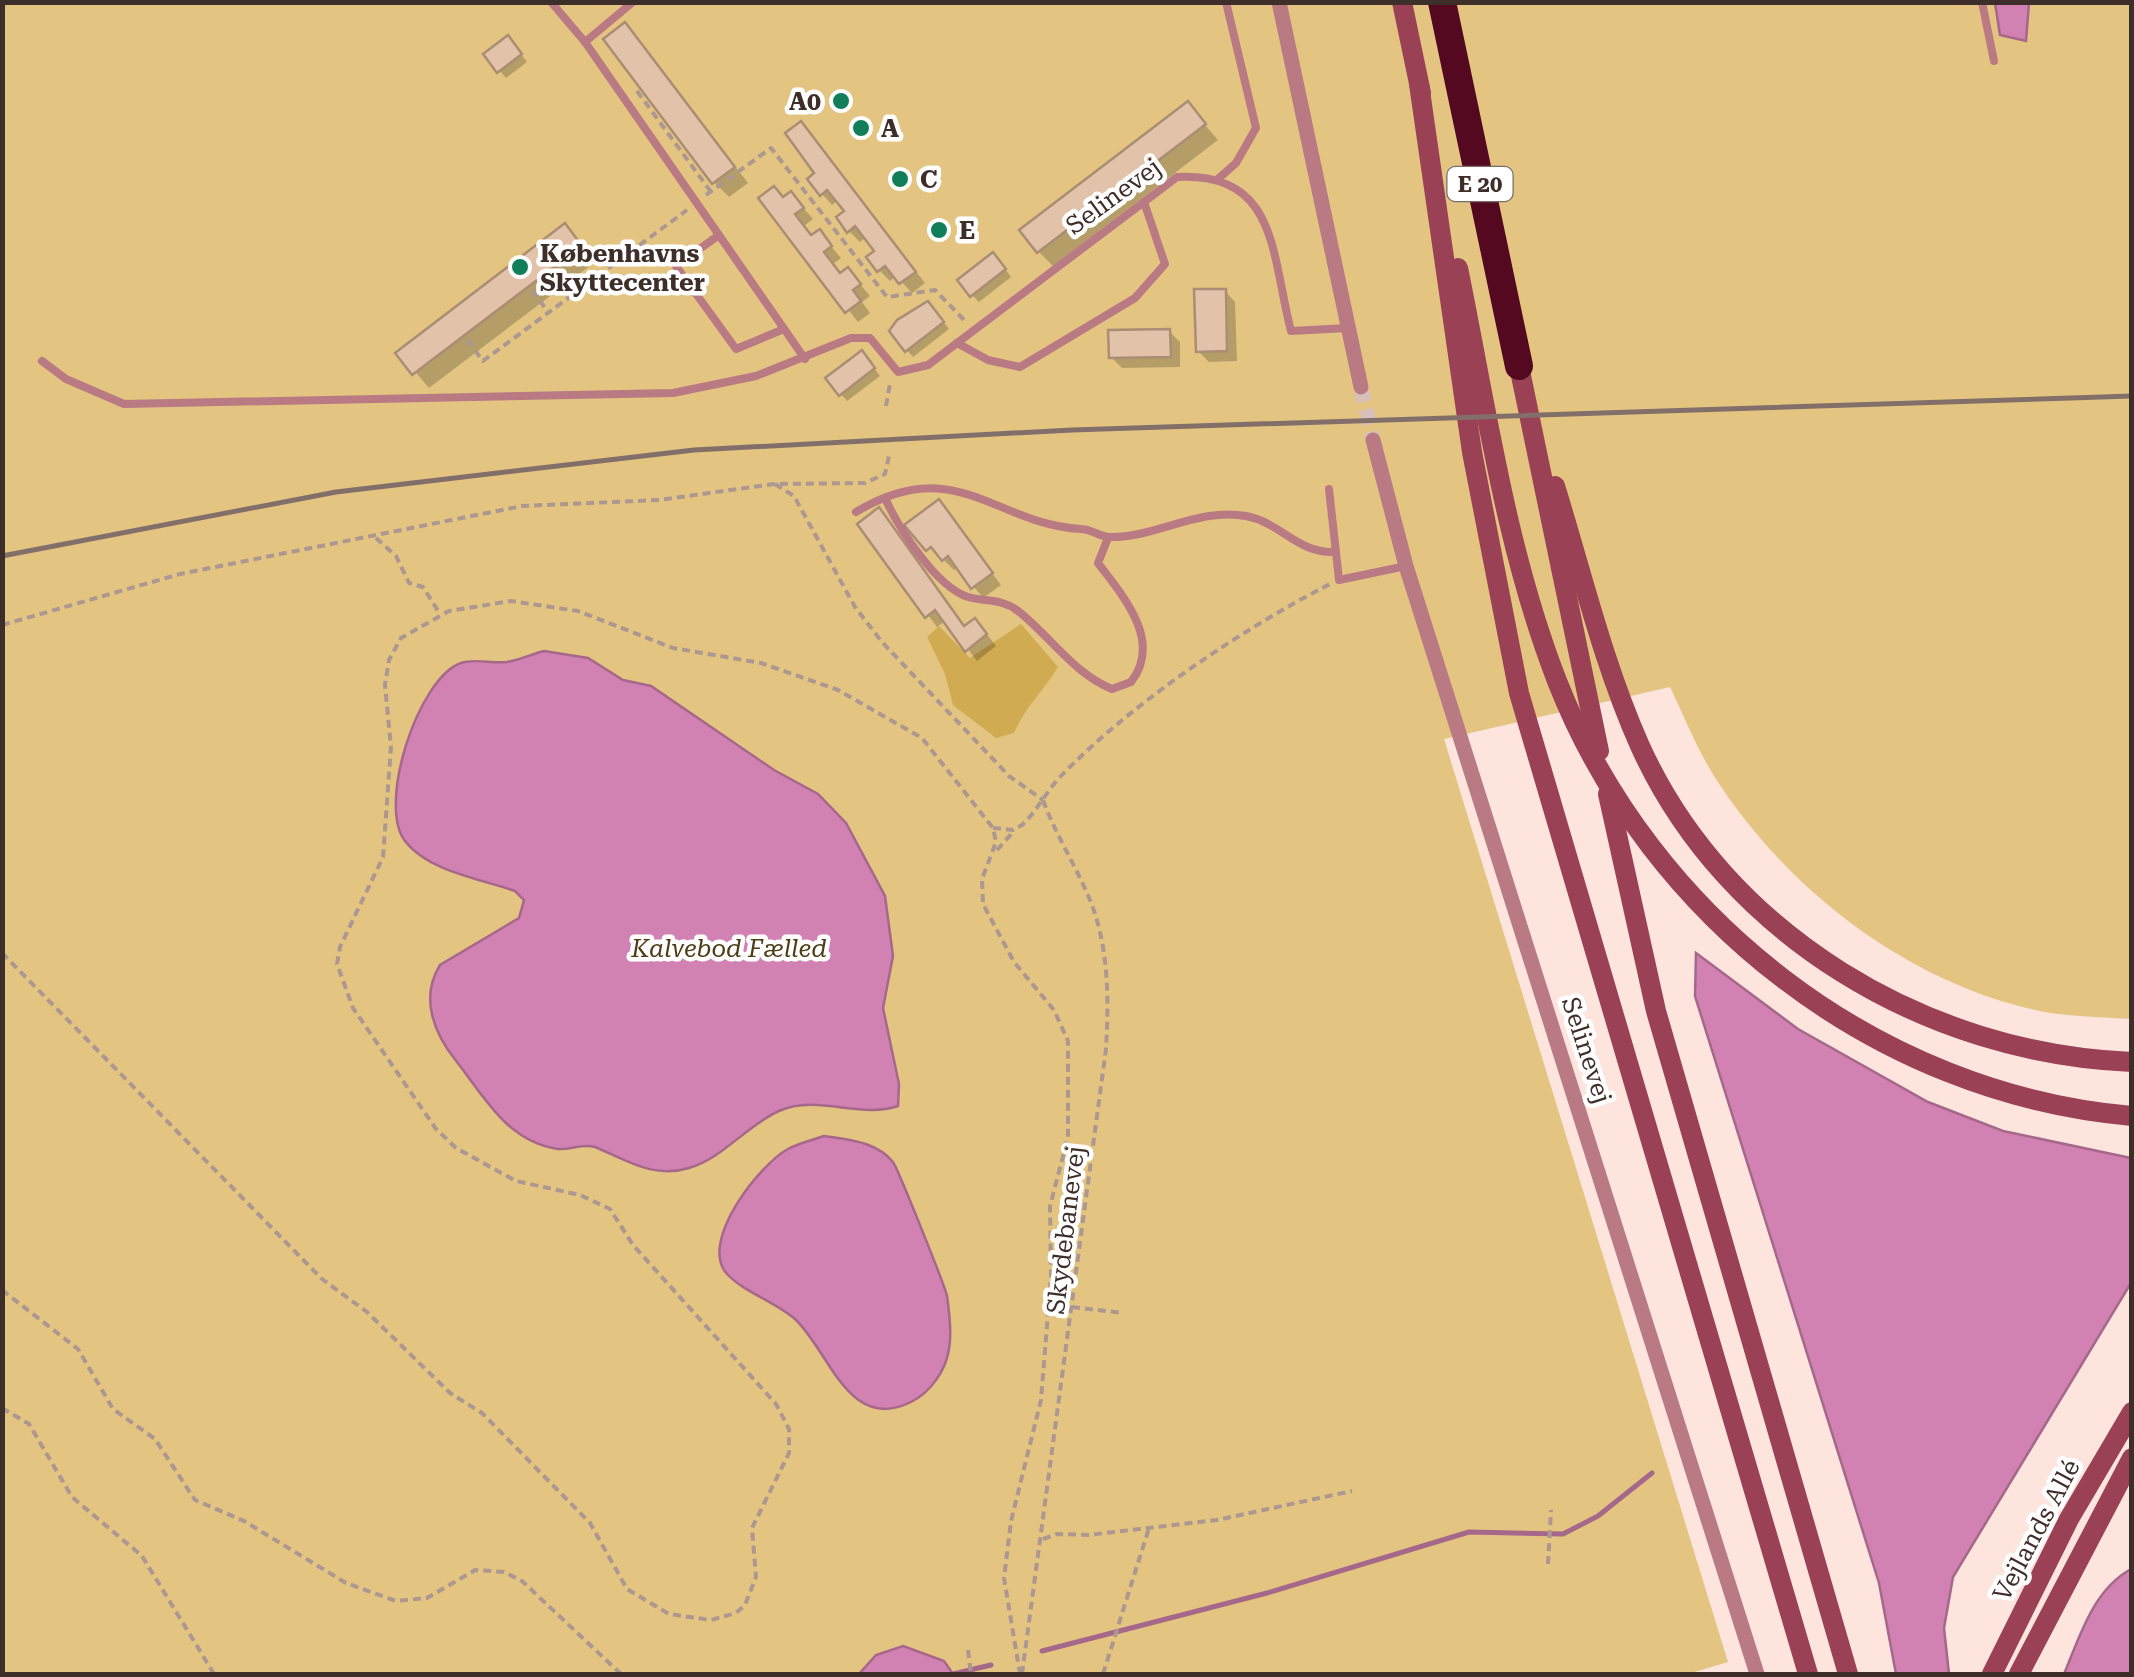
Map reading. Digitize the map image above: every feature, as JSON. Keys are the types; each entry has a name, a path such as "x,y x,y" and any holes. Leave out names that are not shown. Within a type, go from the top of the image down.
{"highway":[{"name":"E 20","path":"1442,2 1518,366"}],"street":[{"path":"1279,2 1360,387"},
{"path":"1402,2 1533,608 1558,681 1604,778 1663,864 1727,934 1798,992 1879,1041 1946,1071 2027,1098 2132,1116"},
{"path":"1420,84 1472,452 1522,707 1808,1674"},
{"path":"1518,366 1656,1011 1848,1674"},
{"path":"1518,366 1617,688 1636,734 1681,818 1733,882 1795,940 1848,978 1935,1022 2017,1048 2132,1062"},
{"name":"Selinevej","path":"1373,440 1406,566 1757,1674"},
{"name":"Vejlands Allé","path":"1992,1674 2069,1520 2132,1412"},
{"name":"Vejlands Allé","path":"2019,1674 2132,1458"}],"lane":[{"path":"551,2 585,42 805,360"},
{"path":"585,42 633,2"},
{"path":"1226,2 1256,128 1236,162 1218,179 1234,184 1251,198 1262,217 1291,332 1347,328"},
{"path":"1982,2 1994,61"},
{"name":"Selinevej","path":"898,372 928,365 1176,178 1218,179"},
{"path":"957,343 988,360 1020,367 1135,298 1166,264 1144,202"},
{"path":"718,235 676,266 736,349 784,330"},
{"path":"42,361 66,379 124,404 673,394 710,389 805,360 851,338 870,338 898,372"},
{"path":"856,512 886,498 949,488 1020,511 1053,528 1084,528 1108,538 1213,515 1240,514 1267,522 1314,553 1335,552"},
{"path":"1329,489 1339,580 1406,566"},
{"path":"886,498 898,526 954,588 970,598 992,598 1013,607 1075,665 1112,689 1131,682 1144,650 1132,611 1098,563 1108,538"}],"path":[{"path":"636,90 711,192"},
{"path":"532,290 548,312"},
{"path":"886,406 886,394 898,372"},
{"path":"2,625 180,574 522,506 659,500 774,484 865,483 885,474 888,456"},
{"path":"774,484 794,496 856,607 882,642 1008,776 1043,800"},
{"path":"376,538 396,556 409,583 423,586 440,614"},
{"path":"1021,1674 1004,1578 1011,1521 1041,1400 1050,1294 1050,1206 1068,1137 1068,1040 1054,1010 1014,962 982,904 982,880 994,854 1060,777 1136,712 1277,611 1339,580"},
{"path":"2,953 322,1280 367,1312 450,1393 482,1413 562,1493 590,1523 618,1578 636,1598 696,1620 736,1613 752,1592 752,1528 757,1511 789,1454 789,1428 784,1415 734,1352 633,1245 610,1209 598,1201 535,1186 481,1164 436,1130 340,983 340,946 383,857 391,748 388,660 401,638 440,614 494,602 542,604 625,627 673,648 733,657 799,674 838,690 922,738 993,828 994,854"},
{"name":"Skydebanevej","path":"1021,1674 1042,1539 1108,1002 1105,961 1088,895 1043,800"},
{"path":"993,828 1013,830 1022,825"},
{"path":"2,1290 78,1348 113,1410 155,1440 195,1500 244,1521 346,1583 396,1601 427,1598 475,1570 504,1572 522,1581 621,1674"},
{"path":"1072,1307 1124,1313"},
{"path":"2,1408 29,1424 72,1497 142,1556 214,1674"},
{"path":"1042,1539 1057,1534 1217,1520 1352,1490"},
{"path":"1548,1564 1550,1510"},
{"path":"1103,1674 1149,1528"},
{"path":"968,1650 970,1674"}],"green space":[{"name":"Kalvebod Fælled","path":"3,3 2131,3 2131,1019 2051,1013 1991,997 1897,954 1854,925 1814,893 1743,817 1708,766 1670,687 1444,739 1728,1662 1688,1674 3,1674"}],"shaded area":[{"path":"1995,3 2029,3 2026,41 2000,35"},
{"path":"1021,624 1058,667 1014,733 996,738 953,705 945,674 927,637 939,626 970,658"},
{"path":"544,651 588,658 623,680 651,686 774,770 818,794 846,823 885,896 893,956 883,1008 899,1084 898,1106 869,1110 794,1106 767,1117 701,1164 664,1171 640,1166 595,1147 558,1149 540,1145 511,1128 488,1104 442,1040 432,1016 431,991 440,965 519,918 524,900 515,891 441,867 405,841 398,824 399,773 417,716 445,673 461,663 507,662"},
{"path":"1696,953 1798,1029 1928,1102 2003,1131 2131,1158 2131,1283 1953,1577 1944,1628 1949,1674 1896,1674 1879,1583 1695,996"},
{"path":"824,1136 870,1146 893,1162 947,1296 950,1343 941,1372 918,1398 890,1409 872,1407 856,1398 796,1320 734,1281 720,1260 726,1224 763,1170 788,1149"},
{"path":"2131,1569 2131,1674 2064,1674 2097,1601"},
{"path":"903,1646 944,1661 953,1674 859,1674 876,1655"}],"building":[{"path":"625,22 735,167 712,184 603,39"},
{"path":"508,35 522,54 497,73 483,54"},
{"path":"1188,101 1206,124 1037,253 1019,230"},
{"path":"801,121 916,272 899,284 885,266 877,272 866,257 874,251 855,226 847,233 836,217 844,211 827,190 820,196 807,179 814,173 785,133"},
{"path":"774,186 783,197 791,191 804,208 795,214 811,235 820,229 832,246 824,252 840,273 848,267 861,284 853,290 861,301 845,313 758,198"},
{"path":"565,223 582,246 412,375 395,353"},
{"path":"993,252 1006,269 970,297 957,280"},
{"path":"1194,289 1226,289 1227,351 1196,352"},
{"path":"928,301 944,322 905,352 889,331 897,320"},
{"path":"1170,329 1171,357 1109,358 1108,330"},
{"path":"862,350 875,368 839,396 825,378"},
{"path":"939,499 993,573 971,589 948,556 942,561 931,547 926,551 904,525"},
{"path":"879,507 964,626 975,618 987,634 965,652 935,610 925,618 857,524"}],"waterway":[{"path":"1042,1651 1267,1593 1469,1532 1563,1534 1598,1516 1652,1473"},
{"path":"953,1674 991,1665"}],"tunnel":[{"path":"1361,387 1373,440"}],"railway":[{"path":"2,556 336,492 694,450 1072,430 2132,396"}],"place":[{"name":"A0","path":"841,101"},
{"name":"A","path":"861,128"},
{"name":"C","path":"900,179"},
{"name":"E","path":"939,230"},
{"name":"Københavns Skyttecenter","path":"520,267"}]}
